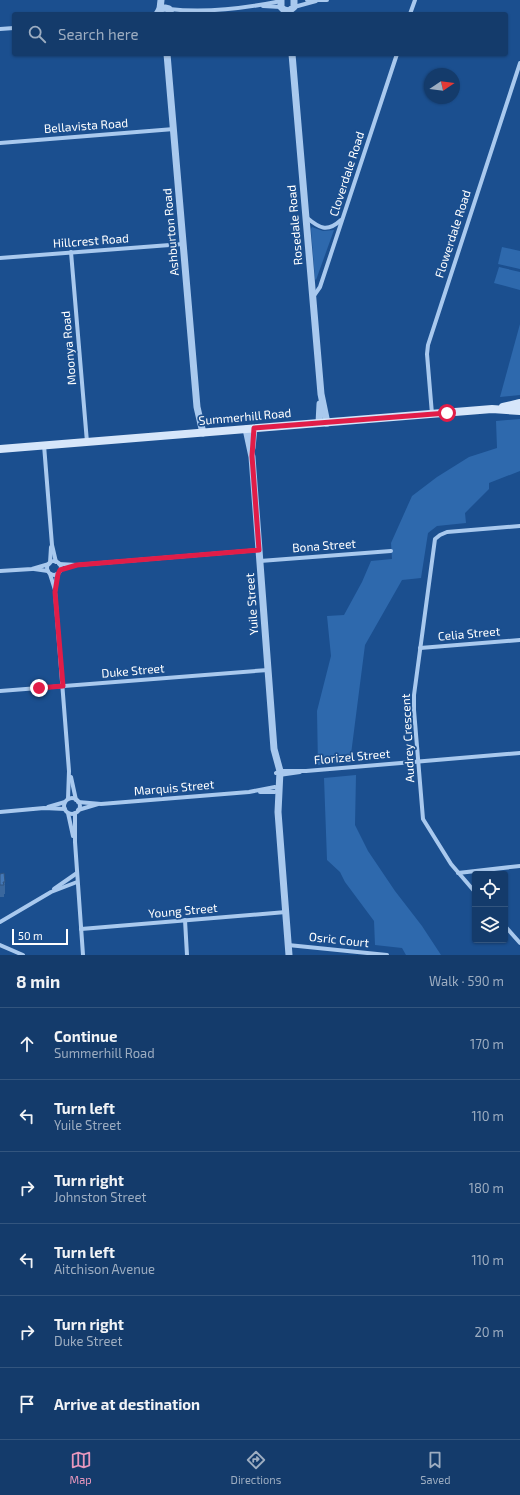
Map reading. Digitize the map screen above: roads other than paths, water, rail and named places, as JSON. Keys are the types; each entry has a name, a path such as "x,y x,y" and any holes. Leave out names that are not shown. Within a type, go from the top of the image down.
{"main road":[{"name":"Summerhill Road","path":"492,410 520,403"},
{"name":"Summerhill Road","path":"0,449 432,414 492,410 520,410"}],"street":[{"path":"161,0 162,12"},
{"path":"162,12 165,0"},
{"path":"307,0 316,1"},
{"path":"162,12 259,6 287,7 327,0"},
{"path":"411,12 415,0"},
{"path":"0,29 12,28"},
{"name":"Ashburton Road","path":"167,56 199,433"},
{"name":"Rosedale Road","path":"292,56 323,423"},
{"name":"Cloverdale Road","path":"313,298 318,292 396,56"},
{"name":"Flowerdale Road","path":"432,414 427,354 428,344 520,63"},
{"name":"Bellavista Road","path":"0,142 174,129"},
{"path":"306,217 323,228 336,224 343,218"},
{"name":"Hillcrest Road","path":"0,258 183,244"},
{"name":"Moonya Road","path":"71,252 87,442"},
{"name":"Yuile Street","path":"250,429 274,749 273,762 279,773 276,789 289,955"},
{"path":"44,445 52,545 60,570"},
{"name":"Audrey Crescent","path":"472,889 458,873 423,819 414,705 420,648 434,544 437,536 443,533 520,526"},
{"path":"52,545 49,572 55,592 69,771 66,811 74,842 83,955"},
{"path":"0,571 32,569 57,563 77,565 259,550"},
{"name":"Bona Street","path":"260,561 390,551"},
{"path":"55,592 60,570 77,565"},
{"path":"32,569 49,572 54,575 58,574"},
{"name":"Celia Street","path":"420,648 520,640"},
{"name":"Duke Street","path":"0,691 268,670"},
{"name":"Florizel Street","path":"279,773 520,753"},
{"path":"69,771 79,806 74,842"},
{"name":"Marquis Street","path":"77,801 101,804 276,789"},
{"path":"0,812 44,808 72,798 77,801"},
{"name":"Marquis Street","path":"77,812 101,804"},
{"path":"44,808 77,812"},
{"path":"458,873 520,866"},
{"path":"0,922 50,892 77,873"},
{"path":"50,892 77,882"},
{"name":"Young Street","path":"81,929 286,912"},
{"path":"185,920 187,955"},
{"path":"508,929 520,943"},
{"name":"Osric Court","path":"288,945 387,955"},
{"path":"0,946 23,955"}]}
